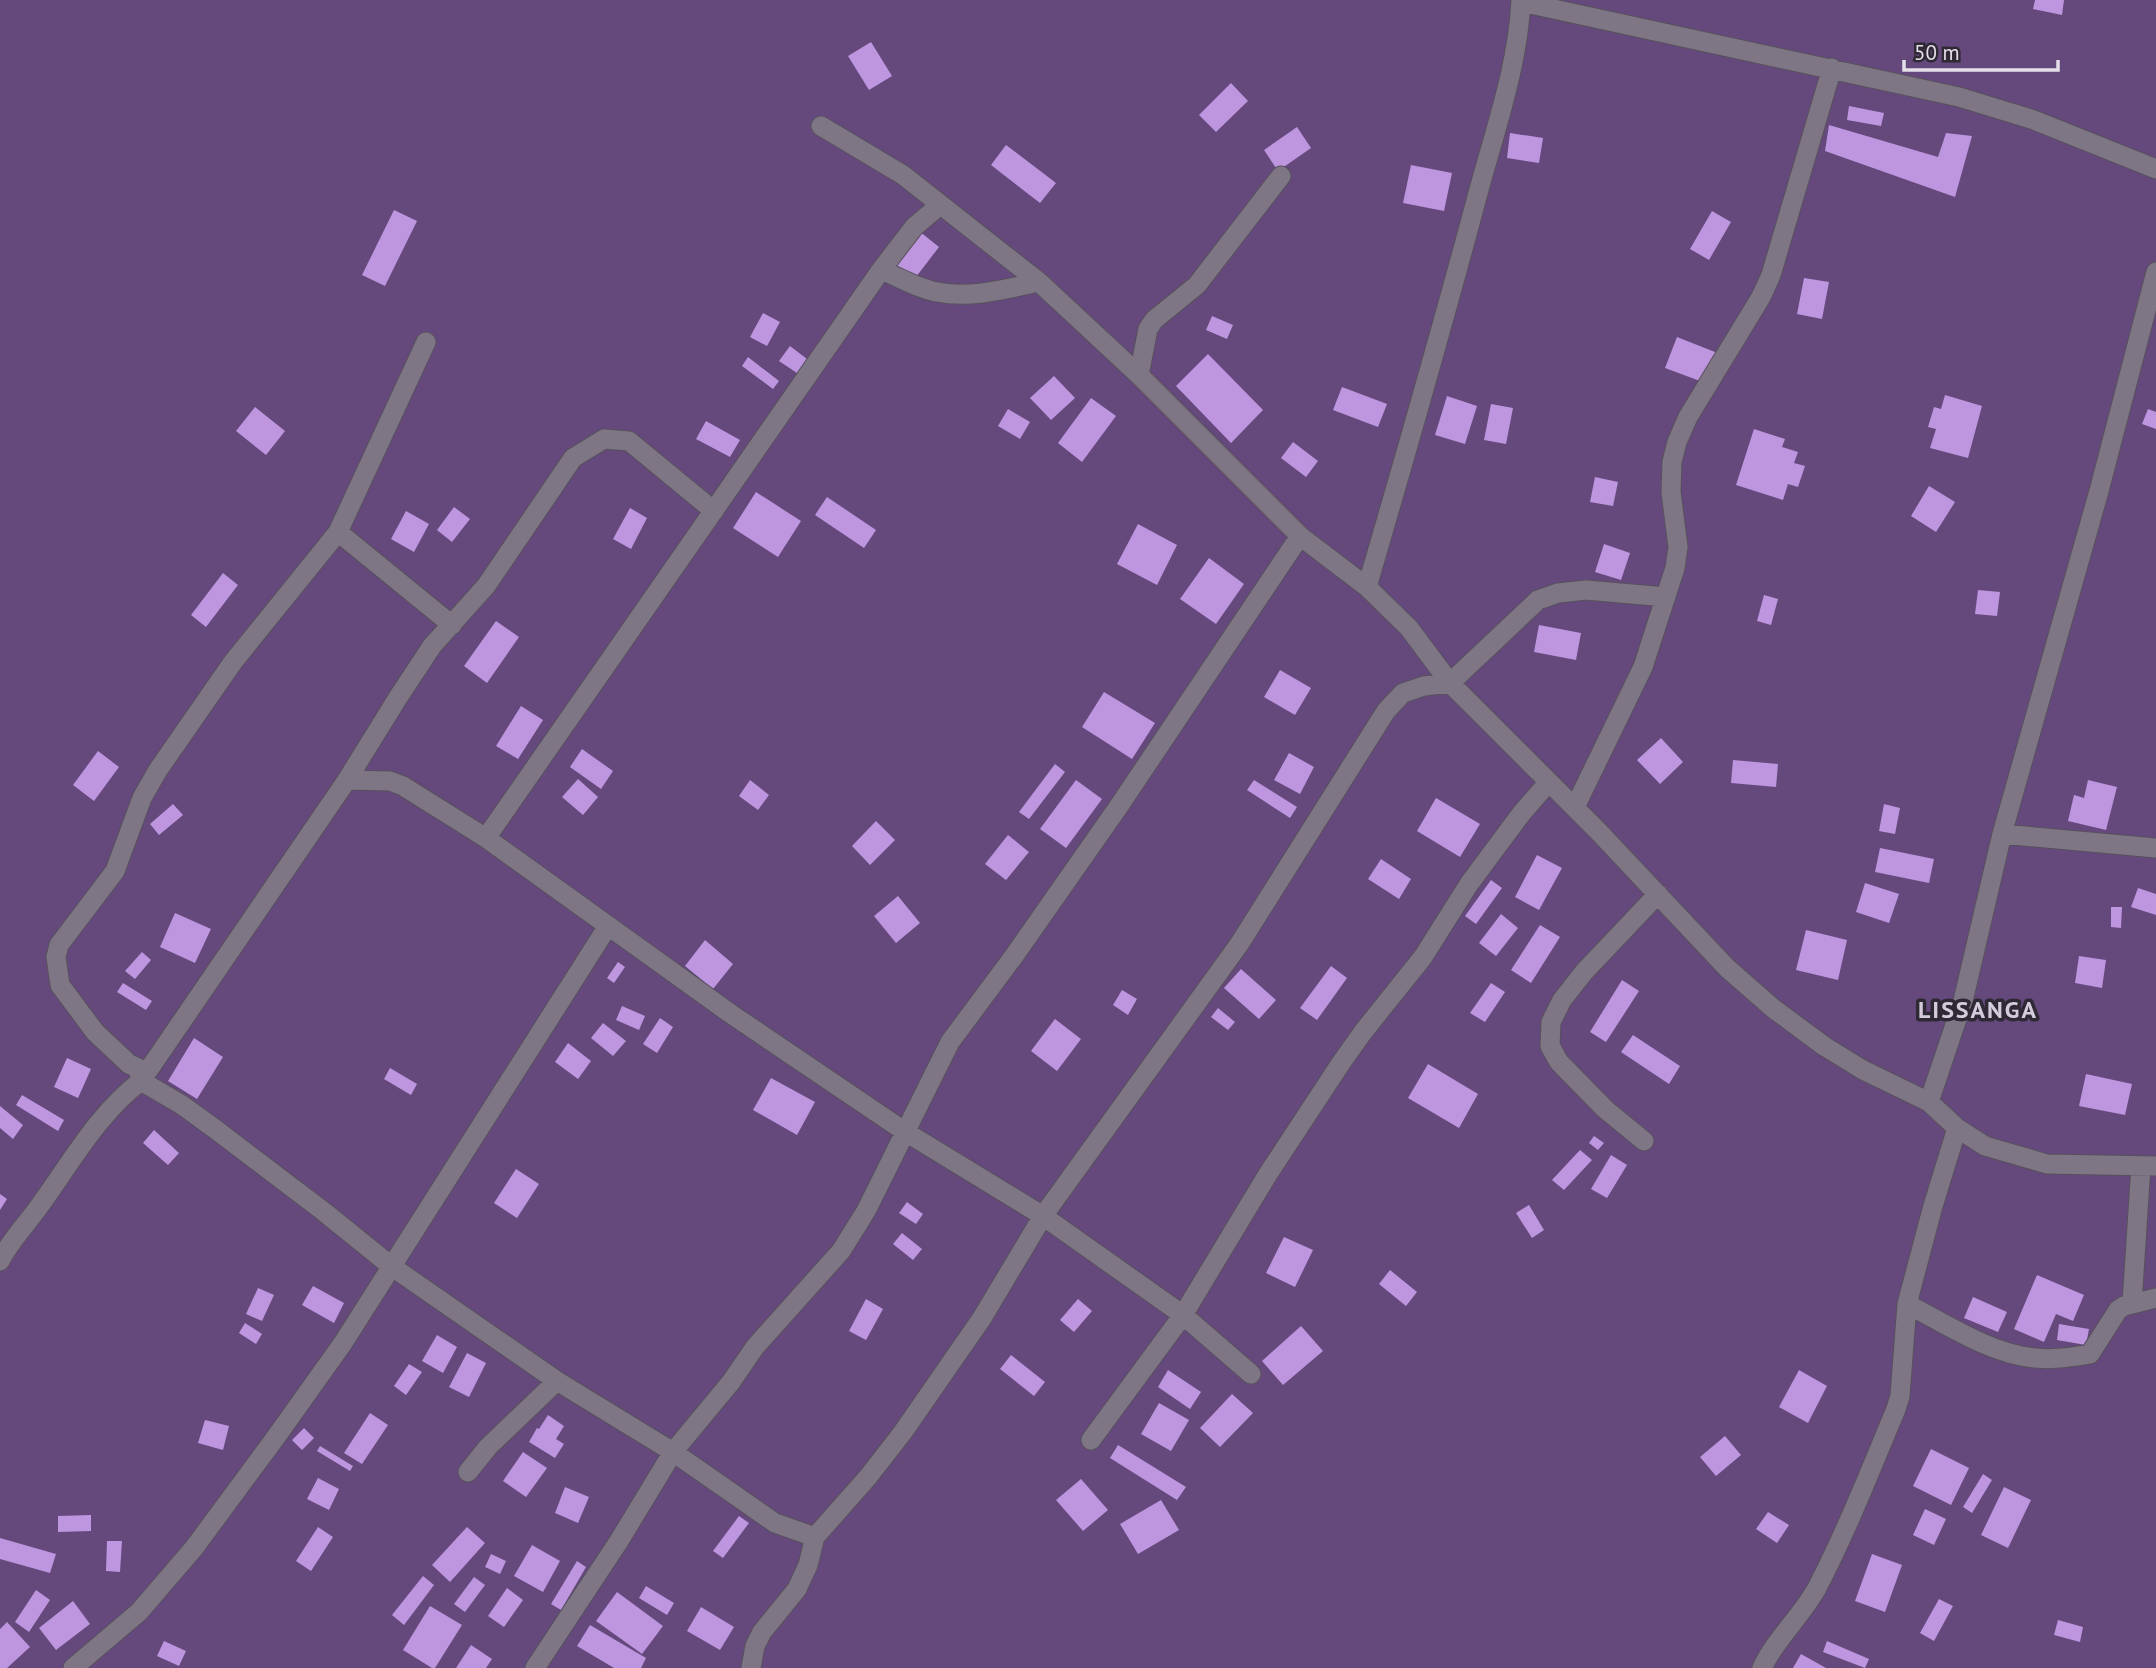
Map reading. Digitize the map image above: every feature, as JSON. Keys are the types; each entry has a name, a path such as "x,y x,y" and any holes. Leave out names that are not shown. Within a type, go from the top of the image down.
{"street":[{"path":"1367,587 1433,362 1508,80 1518,33 1521,1 1959,97 2034,120 2156,169"},
{"path":"1575,807 1643,667 1675,568 1678,547 1671,492 1672,462 1677,442 1688,417 1761,297 1832,68"},
{"path":"821,127 903,175 1039,282 1139,375 1300,536 1367,587 1409,628 1450,683 1575,807 1727,968 1784,1016 1844,1058 1929,1102 1957,1128 1984,1146 2047,1164 2148,1166 2132,1304"},
{"path":"1139,375 1148,329 1154,320 1197,285 1282,176"},
{"path":"486,838 881,270 915,227 940,205"},
{"path":"881,270 934,292 956,295 988,293 1039,282"},
{"path":"1929,1102 1963,1001 2002,834 2099,491 2156,272"},
{"path":"426,342 338,532 233,662 158,770 142,798 116,871 59,945 56,957 60,985 95,1032 138,1068 141,1081 182,1105 215,1129 391,1266 557,1381 673,1452 775,1523 815,1537"},
{"path":"0,1261 6,1248 35,1213 102,1120 141,1081 347,780 432,646 485,586 573,458 604,439 628,441 714,511"},
{"path":"338,532 452,625"},
{"path":"540,1666 673,1452 731,1382 755,1347 841,1251 866,1211 950,1042 1119,806 1300,536"},
{"path":"751,1668 755,1646 762,1632 797,1589 808,1565 815,1537 904,1432 982,1318 1043,1216 1240,943 1386,711 1403,693 1424,686 1450,683 1538,600 1558,593 1586,590 1666,597"},
{"path":"347,780 390,781 403,786 486,838 731,1014 904,1131 1043,1216 1183,1315 1251,1374"},
{"path":"1091,1440 1183,1315 1268,1174 1348,1053 1423,957 1462,895 1548,783"},
{"path":"2002,834 2156,848"},
{"path":"1644,1141 1605,1109 1559,1062 1550,1046 1551,1022 1562,1000 1584,972 1658,894"},
{"path":"73,1668 139,1612 194,1548 336,1354 608,926"},
{"path":"1762,1668 1779,1638 1804,1609 1816,1589 1858,1500 1896,1409 1900,1396 1907,1304 1957,1128"},
{"path":"1907,1304 1994,1347 2033,1358 2047,1359 2090,1354 2118,1310 2156,1298"},
{"path":"468,1472 488,1447 557,1381"}],"shaded area":[{"path":"0,0 2156,0 2156,1668 0,1668"}],"building":[{"path":"2035,0 2064,0 2062,15 2033,9"},
{"path":"871,42 892,76 869,90 848,56"},
{"path":"1231,83 1248,101 1216,132 1199,115"},
{"path":"1849,106 1884,113 1881,126 1847,120"},
{"path":"1829,125 1938,157 1946,133 1972,136 1955,197 1825,151"},
{"path":"1297,127 1311,148 1278,171 1264,150"},
{"path":"1510,133 1543,138 1539,163 1507,158"},
{"path":"1006,145 1056,183 1040,203 991,165"},
{"path":"1411,165 1452,173 1444,211 1403,203"},
{"path":"394,210 417,221 385,286 362,275"},
{"path":"1712,211 1731,222 1709,260 1690,249"},
{"path":"914,227 939,247 906,290 881,270"},
{"path":"1804,278 1829,282 1822,319 1797,314"},
{"path":"763,313 780,322 767,346 750,337"},
{"path":"1212,316 1233,325 1227,339 1206,330"},
{"path":"1677,337 1720,354 1708,384 1665,368"},
{"path":"790,346 807,359 797,373 779,361"},
{"path":"1208,354 1263,410 1231,443 1176,386"},
{"path":"748,357 779,381 773,389 742,366"},
{"path":"1054,376 1075,398 1051,420 1030,398"},
{"path":"1342,387 1387,404 1378,427 1333,410"},
{"path":"1945,395 1982,406 1968,458 1930,448 1936,429 1928,427 1934,407 1941,409"},
{"path":"1447,396 1477,406 1465,444 1435,435"},
{"path":"1091,398 1116,416 1082,462 1058,443"},
{"path":"1491,404 1513,408 1506,444 1484,440"},
{"path":"255,407 285,431 266,455 236,431"},
{"path":"1008,409 1030,422 1020,439 998,426"},
{"path":"2148,409 2156,412 2156,429 2142,424"},
{"path":"706,421 740,440 730,457 696,439"},
{"path":"1754,429 1785,439 1782,447 1798,452 1794,463 1805,466 1798,487 1788,484 1783,500 1736,485"},
{"path":"1293,442 1318,461 1306,477 1281,458"},
{"path":"1595,477 1618,482 1613,506 1590,502"},
{"path":"1929,486 1955,502 1936,532 1911,516"},
{"path":"756,492 801,521 778,557 733,528"},
{"path":"827,497 876,530 864,548 815,515"},
{"path":"454,507 470,519 452,542 437,530"},
{"path":"630,508 647,518 631,549 613,539"},
{"path":"406,511 429,524 414,552 391,539"},
{"path":"1138,524 1177,545 1157,585 1117,564"},
{"path":"1604,544 1630,553 1621,580 1595,572"},
{"path":"1209,558 1244,584 1216,624 1180,599"},
{"path":"223,573 238,585 206,627 191,615"},
{"path":"1978,590 2000,592 1997,616 1975,614"},
{"path":"1764,595 1778,599 1771,625 1757,621"},
{"path":"496,621 519,637 487,683 464,666"},
{"path":"1539,625 1581,633 1576,660 1534,652"},
{"path":"1280,670 1311,688 1295,715 1264,697"},
{"path":"1104,692 1155,723 1132,759 1082,727"},
{"path":"521,706 543,720 518,759 496,746"},
{"path":"1661,738 1683,762 1660,784 1637,760"},
{"path":"582,749 613,771 601,789 570,767"},
{"path":"98,751 119,767 94,801 73,785"},
{"path":"1289,753 1314,767 1300,794 1274,780"},
{"path":"1733,760 1778,764 1776,787 1731,783"},
{"path":"1055,764 1065,772 1029,819 1019,812"},
{"path":"578,779 598,797 583,815 562,797"},
{"path":"750,780 769,795 758,810 739,796"},
{"path":"1076,780 1102,799 1066,848 1040,829"},
{"path":"1254,780 1297,807 1290,818 1247,790"},
{"path":"2088,780 2117,787 2106,830 2068,821 2074,795 2084,798"},
{"path":"1436,798 1480,824 1460,857 1417,831"},
{"path":"173,804 183,815 159,835 150,824"},
{"path":"1884,804 1900,808 1895,834 1879,831"},
{"path":"876,821 895,840 870,865 852,846"},
{"path":"1008,835 1029,852 1006,880 985,864"},
{"path":"1880,848 1934,859 1929,883 1875,872"},
{"path":"1537,855 1562,868 1539,910 1515,897"},
{"path":"1381,859 1411,879 1399,899 1368,879"},
{"path":"1491,880 1502,888 1476,924 1465,916"},
{"path":"1865,883 1899,894 1889,923 1856,912"},
{"path":"2138,888 2156,894 2156,915 2131,907"},
{"path":"898,896 920,923 896,943 874,916"},
{"path":"2111,907 2122,907 2121,928 2111,927"},
{"path":"175,913 211,929 195,963 160,947"},
{"path":"1501,914 1518,928 1496,956 1479,943"},
{"path":"1540,925 1560,937 1531,983 1511,970"},
{"path":"1806,930 1847,940 1838,980 1796,970"},
{"path":"705,940 733,964 713,989 685,966"},
{"path":"142,952 151,960 135,979 125,971"},
{"path":"2079,956 2106,960 2102,988 2075,983"},
{"path":"618,962 625,967 614,983 607,978"},
{"path":"1331,966 1347,978 1317,1020 1300,1008"},
{"path":"1241,969 1276,1000 1259,1019 1224,988"},
{"path":"1622,980 1639,991 1606,1042 1590,1032"},
{"path":"123,983 152,1001 146,1010 117,992"},
{"path":"1491,983 1505,992 1485,1022 1470,1013"},
{"path":"1122,990 1137,999 1128,1015 1113,1005"},
{"path":"622,1006 645,1016 639,1030 616,1020"},
{"path":"1218,1008 1235,1022 1228,1030 1211,1017"},
{"path":"660,1018 673,1027 657,1053 643,1044"},
{"path":"1055,1019 1081,1039 1057,1071 1031,1051"},
{"path":"603,1023 626,1041 613,1056 591,1038"},
{"path":"1633,1035 1680,1066 1669,1084 1621,1052"},
{"path":"194,1038 223,1057 197,1099 168,1081"},
{"path":"568,1043 591,1061 578,1079 555,1062"},
{"path":"67,1058 91,1069 78,1098 54,1087"},
{"path":"1428,1064 1478,1094 1459,1128 1408,1098"},
{"path":"390,1068 417,1084 411,1095 384,1079"},
{"path":"2086,1074 2132,1084 2125,1115 2079,1106"},
{"path":"771,1078 815,1102 797,1135 753,1110"},
{"path":"22,1095 64,1120 58,1131 16,1105"},
{"path":"0,1106 23,1125 13,1139 0,1128"},
{"path":"154,1130 179,1153 168,1165 143,1143"},
{"path":"1594,1136 1604,1143 1598,1150 1589,1143"},
{"path":"1580,1150 1592,1160 1564,1190 1552,1180"},
{"path":"1611,1155 1627,1165 1607,1198 1591,1189"},
{"path":"516,1169 539,1184 517,1218 494,1203"},
{"path":"0,1194 7,1199 0,1210"},
{"path":"907,1202 923,1214 916,1224 899,1213"},
{"path":"1529,1205 1544,1230 1532,1238 1516,1213"},
{"path":"902,1233 922,1249 913,1260 893,1244"},
{"path":"1284,1237 1313,1250 1295,1287 1266,1273"},
{"path":"1390,1270 1417,1292 1406,1306 1379,1284"},
{"path":"2037,1275 2084,1295 2073,1321 2056,1314 2044,1342 2014,1329"},
{"path":"313,1286 344,1303 334,1323 302,1305"},
{"path":"258,1288 274,1295 262,1321 246,1314"},
{"path":"1973,1297 2007,1312 1998,1332 1964,1318"},
{"path":"866,1299 883,1309 866,1340 849,1331"},
{"path":"1078,1299 1092,1311 1074,1332 1060,1320"},
{"path":"245,1323 262,1334 256,1344 239,1333"},
{"path":"2059,1324 2089,1329 2086,1345 2057,1340"},
{"path":"1301,1326 1323,1351 1283,1385 1262,1361"},
{"path":"437,1335 457,1347 443,1373 422,1361"},
{"path":"467,1353 486,1363 469,1397 449,1387"},
{"path":"1011,1355 1045,1382 1034,1396 1000,1369"},
{"path":"409,1364 422,1372 406,1395 394,1386"},
{"path":"1168,1370 1201,1392 1190,1409 1158,1387"},
{"path":"1799,1370 1827,1386 1808,1423 1779,1407"},
{"path":"1232,1394 1253,1413 1220,1447 1200,1428"},
{"path":"1159,1403 1189,1420 1171,1451 1141,1434"},
{"path":"370,1413 388,1425 362,1464 344,1453"},
{"path":"548,1415 564,1426 556,1439 564,1444 555,1458 529,1442"},
{"path":"205,1420 229,1426 223,1450 198,1443"},
{"path":"304,1428 314,1438 302,1450 292,1440"},
{"path":"1725,1436 1741,1455 1716,1476 1700,1457"},
{"path":"1118,1445 1186,1487 1177,1500 1110,1458"},
{"path":"320,1446 353,1466 350,1471 317,1451"},
{"path":"1931,1449 1969,1468 1951,1505 1913,1486"},
{"path":"523,1452 547,1468 526,1497 503,1481"},
{"path":"1983,1474 1992,1480 1972,1513 1963,1507"},
{"path":"318,1478 339,1489 329,1510 307,1499"},
{"path":"1081,1479 1108,1510 1083,1531 1056,1500"},
{"path":"565,1487 589,1497 578,1523 555,1513"},
{"path":"2004,1487 2031,1500 2008,1548 1981,1535"},
{"path":"1161,1500 1179,1530 1138,1554 1120,1524"},
{"path":"1925,1509 1946,1519 1934,1545 1913,1535"},
{"path":"1768,1512 1789,1525 1777,1543 1756,1529"},
{"path":"91,1515 91,1531 58,1532 58,1516"},
{"path":"739,1516 749,1523 723,1558 713,1551"},
{"path":"318,1527 333,1537 311,1571 296,1561"},
{"path":"467,1527 485,1543 450,1582 432,1565"},
{"path":"0,1538 56,1554 50,1573 0,1559"},
{"path":"107,1541 122,1541 120,1572 106,1571"},
{"path":"532,1545 560,1561 543,1592 514,1576"},
{"path":"491,1554 506,1561 500,1574 485,1567"},
{"path":"1872,1554 1902,1565 1885,1612 1855,1601"},
{"path":"577,1561 586,1567 561,1610 551,1604"},
{"path":"423,1576 434,1585 404,1625 392,1615"},
{"path":"474,1577 485,1585 465,1612 454,1604"},
{"path":"646,1586 674,1603 667,1615 639,1598"},
{"path":"507,1588 523,1600 504,1627 488,1616"},
{"path":"36,1590 50,1600 29,1632 15,1622"},
{"path":"617,1592 663,1626 642,1654 596,1621"},
{"path":"1939,1599 1953,1606 1934,1641 1920,1633"},
{"path":"73,1601 90,1624 56,1650 39,1628"},
{"path":"430,1606 462,1625 435,1668 403,1650"},
{"path":"701,1607 734,1627 720,1650 687,1631"},
{"path":"2058,1620 2083,1627 2080,1642 2054,1635"},
{"path":"7,1622 30,1647 7,1668 0,1668 0,1629"},
{"path":"590,1625 646,1658 641,1668 614,1668 577,1646"},
{"path":"164,1641 186,1651 179,1666 157,1656"},
{"path":"1827,1641 1869,1659 1865,1668 1823,1652"},
{"path":"471,1645 492,1659 486,1668 456,1668"},
{"path":"1801,1654 1826,1668 1793,1668"}],"district":[{"name":"LISSANGA","path":"1978,1009"}]}
